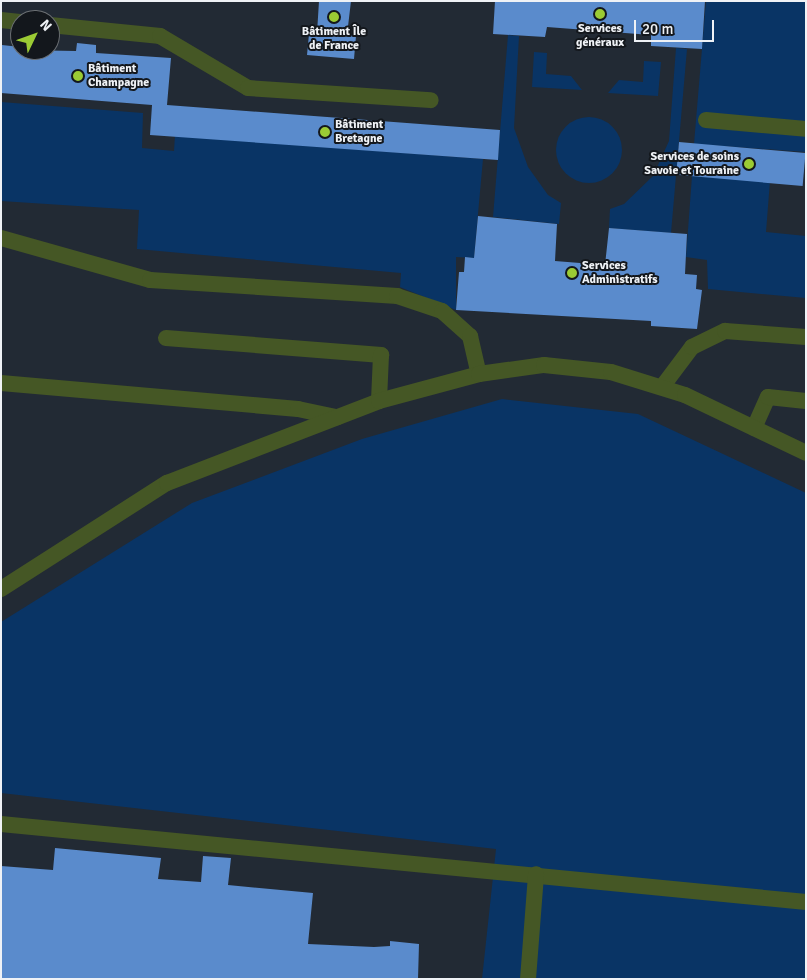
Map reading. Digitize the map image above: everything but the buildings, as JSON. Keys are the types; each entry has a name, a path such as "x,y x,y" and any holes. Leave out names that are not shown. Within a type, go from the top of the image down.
{"lane":[{"path":"60,26 160,36 248,88 431,100"},
{"path":"706,120 806,129"},
{"path":"1,238 150,280 397,296 442,311 470,336 479,374"},
{"path":"662,387 692,347 725,331 806,337"},
{"path":"166,338 381,355 379,402"},
{"path":"1,589 167,483 379,402 479,374 544,365 612,372 662,387 806,453"},
{"path":"1,383 298,409 337,417"},
{"path":"754,428 768,398 806,401"},
{"path":"1,824 536,874 806,902"},
{"path":"528,979 536,874"}],"shaded area":[{"path":"1,1 806,1 806,979 1,979"},
{"path":"706,1 806,1 806,152 694,144"},
{"path":"508,35 519,36 514,128 528,167 548,195 561,203 559,224 493,217"},
{"path":"676,48 687,49 671,233 609,228 610,209 624,204 653,176 669,141"},
{"path":"534,52 547,53 546,74 571,76 582,90 532,87"},
{"path":"644,61 661,62 658,96 608,93 619,80 643,82"},
{"path":"1,102 143,113 142,148 174,151 175,135 483,159 474,258 456,257 456,310 400,287 401,273 137,249 139,210 1,201"},
{"path":"595,117 613,126 620,137 622,150 620,163 613,174 602,181 583,183 565,174 558,163 556,144 565,126 576,119"},
{"path":"692,176 770,181 766,232 806,236 806,298 708,289 707,260 686,257"},
{"path":"502,399 638,414 806,493 806,979 482,979 496,849 1,793 1,622 192,503 362,439"}],"place":[{"name":"Services généraux","path":"600,14"},
{"name":"Bâtiment Île de France","path":"334,17"},
{"name":"Bâtiment Champagne","path":"78,76"},
{"name":"Bâtiment Bretagne","path":"325,132"},
{"name":"Services de soins Savoie et Touraine","path":"749,164"},
{"name":"Services Administratifs","path":"572,273"}]}
